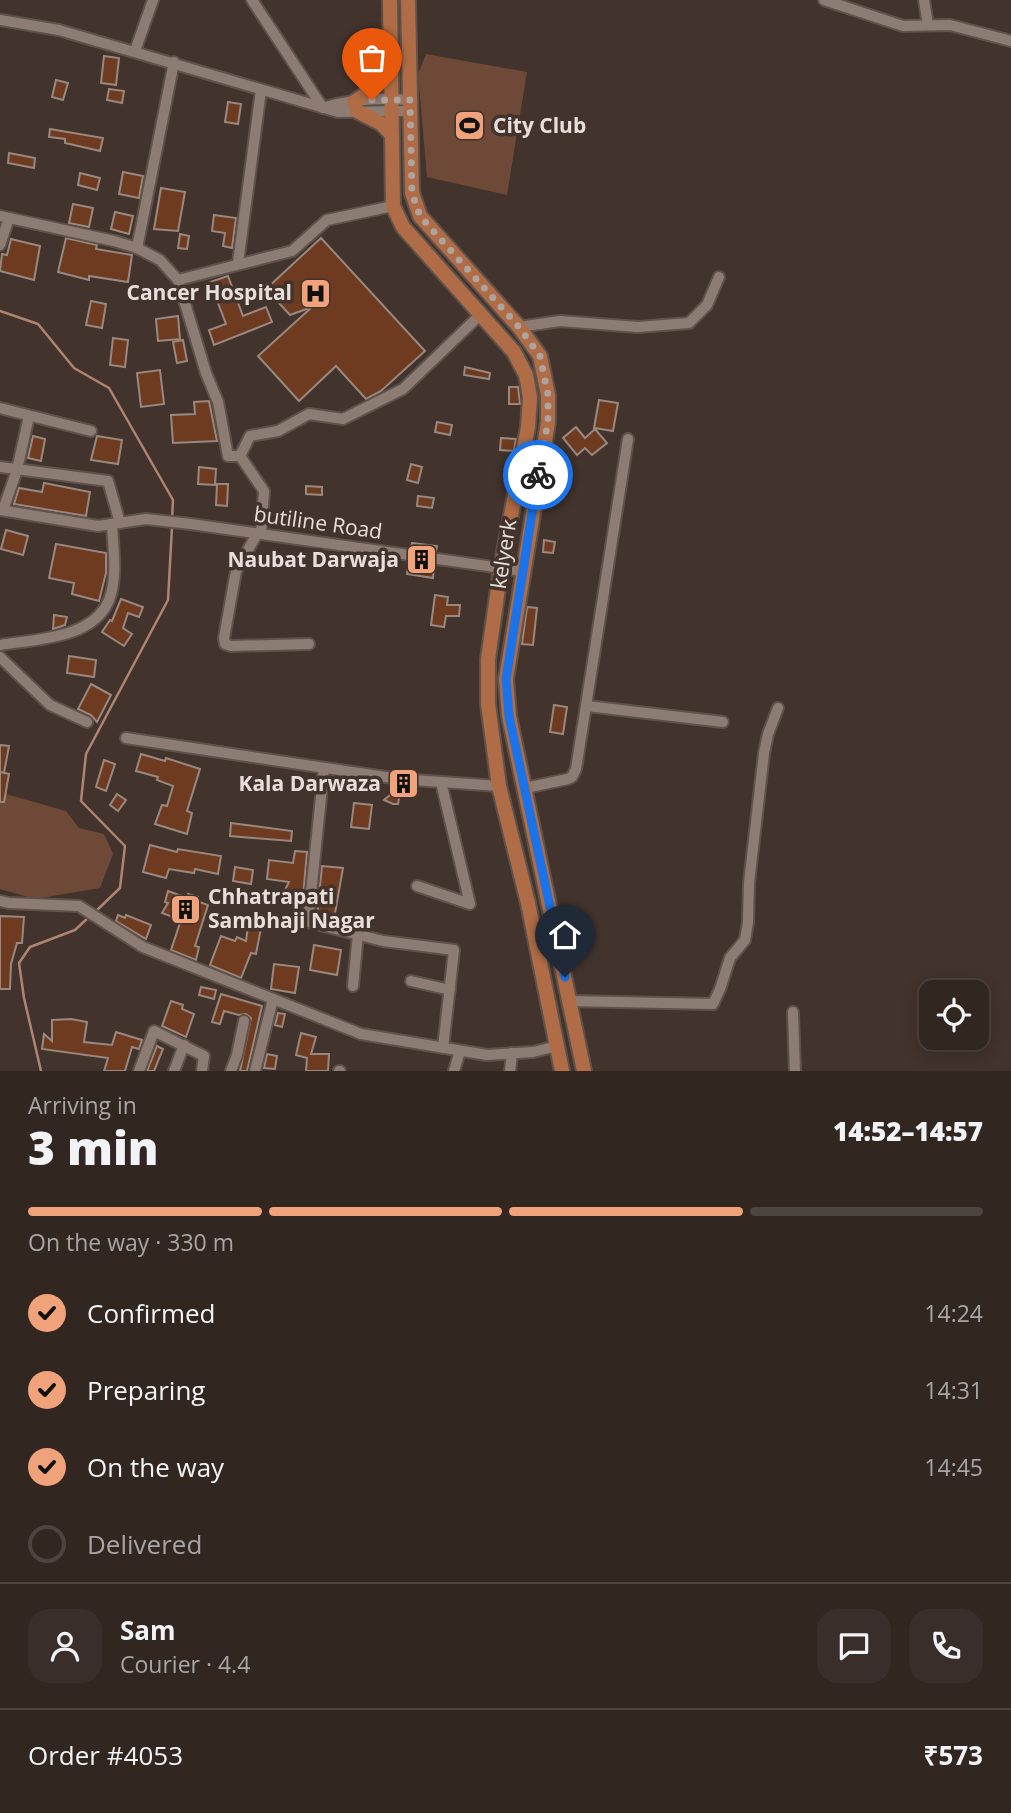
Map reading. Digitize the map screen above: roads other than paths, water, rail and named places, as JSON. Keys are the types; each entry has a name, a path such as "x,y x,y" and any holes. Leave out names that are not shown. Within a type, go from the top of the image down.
{"main road":[{"path":"390,0 393,206 403,227 514,352 526,375 530,397 528,427 501,568 488,670 488,704 499,786 528,903 562,1071"},
{"name":"kelyerk","path":"408,0 412,193 420,216 519,327 540,356 548,395 548,422 506,679 509,716 583,1071"},
{"path":"391,59 377,84 355,106 382,124 392,135"}],"street":[{"path":"135,51 153,0"},
{"path":"252,0 323,108"},
{"path":"824,0 903,26 950,25 1011,41"},
{"path":"924,0 928,25"},
{"path":"0,20 59,30 338,112 355,106 410,105"},
{"path":"137,248 174,62"},
{"path":"238,263 261,90"},
{"path":"178,280 292,251 327,220 393,206"},
{"path":"0,245 5,217 137,248 160,260 178,280 205,373 218,402 228,456 240,456"},
{"path":"519,327 560,321 638,327 689,323 707,306 719,277"},
{"path":"240,456 250,436 278,431 309,414 343,419 403,389 481,315"},
{"path":"0,408 91,431"},
{"path":"2,510 17,470 29,416"},
{"path":"525,788 568,779 574,774 628,439"},
{"path":"240,456 264,491 259,534 236,572 225,644 309,644"},
{"path":"0,467 108,481 116,524 114,575 109,599 98,617 68,634 0,645"},
{"name":"butiline Road","path":"2,510 98,527 146,519 191,524 522,570"},
{"path":"0,657 50,705 88,722"},
{"path":"587,706 723,722"},
{"path":"570,1001 713,1004 730,958 745,940 764,753 778,708"},
{"path":"126,738 399,779 499,786"},
{"path":"324,768 308,922 383,941 454,950 443,1048"},
{"path":"417,886 470,904 441,782"},
{"path":"0,901 79,906 143,947 361,1034 487,1055 533,1052 557,1046"},
{"path":"353,986 358,934"},
{"path":"411,981 450,990"},
{"path":"255,1071 273,999"},
{"path":"793,1012 795,1071"},
{"path":"231,1071 244,1021"},
{"path":"139,1071 154,1031 204,1056 202,1071"},
{"path":"174,1071 184,1045"},
{"path":"454,1071 460,1051"},
{"path":"510,1071 512,1054"}],"waterway":[{"path":"0,311 38,324 74,368 109,388 173,500 172,520"},
{"path":"96,911 120,888 125,846 81,801 86,754 168,600 172,527"},
{"path":"41,1071 19,963 30,947 75,930 88,918"}],"place":[{"name":"City Club","path":"470,126"},
{"name":"Cancer Hospital","path":"315,293"},
{"name":"Naubat Darwaja","path":"422,560"},
{"name":"Kala Darwaza","path":"404,784"},
{"name":"Chhatrapati Sambhaji Nagar","path":"185,909"}]}
